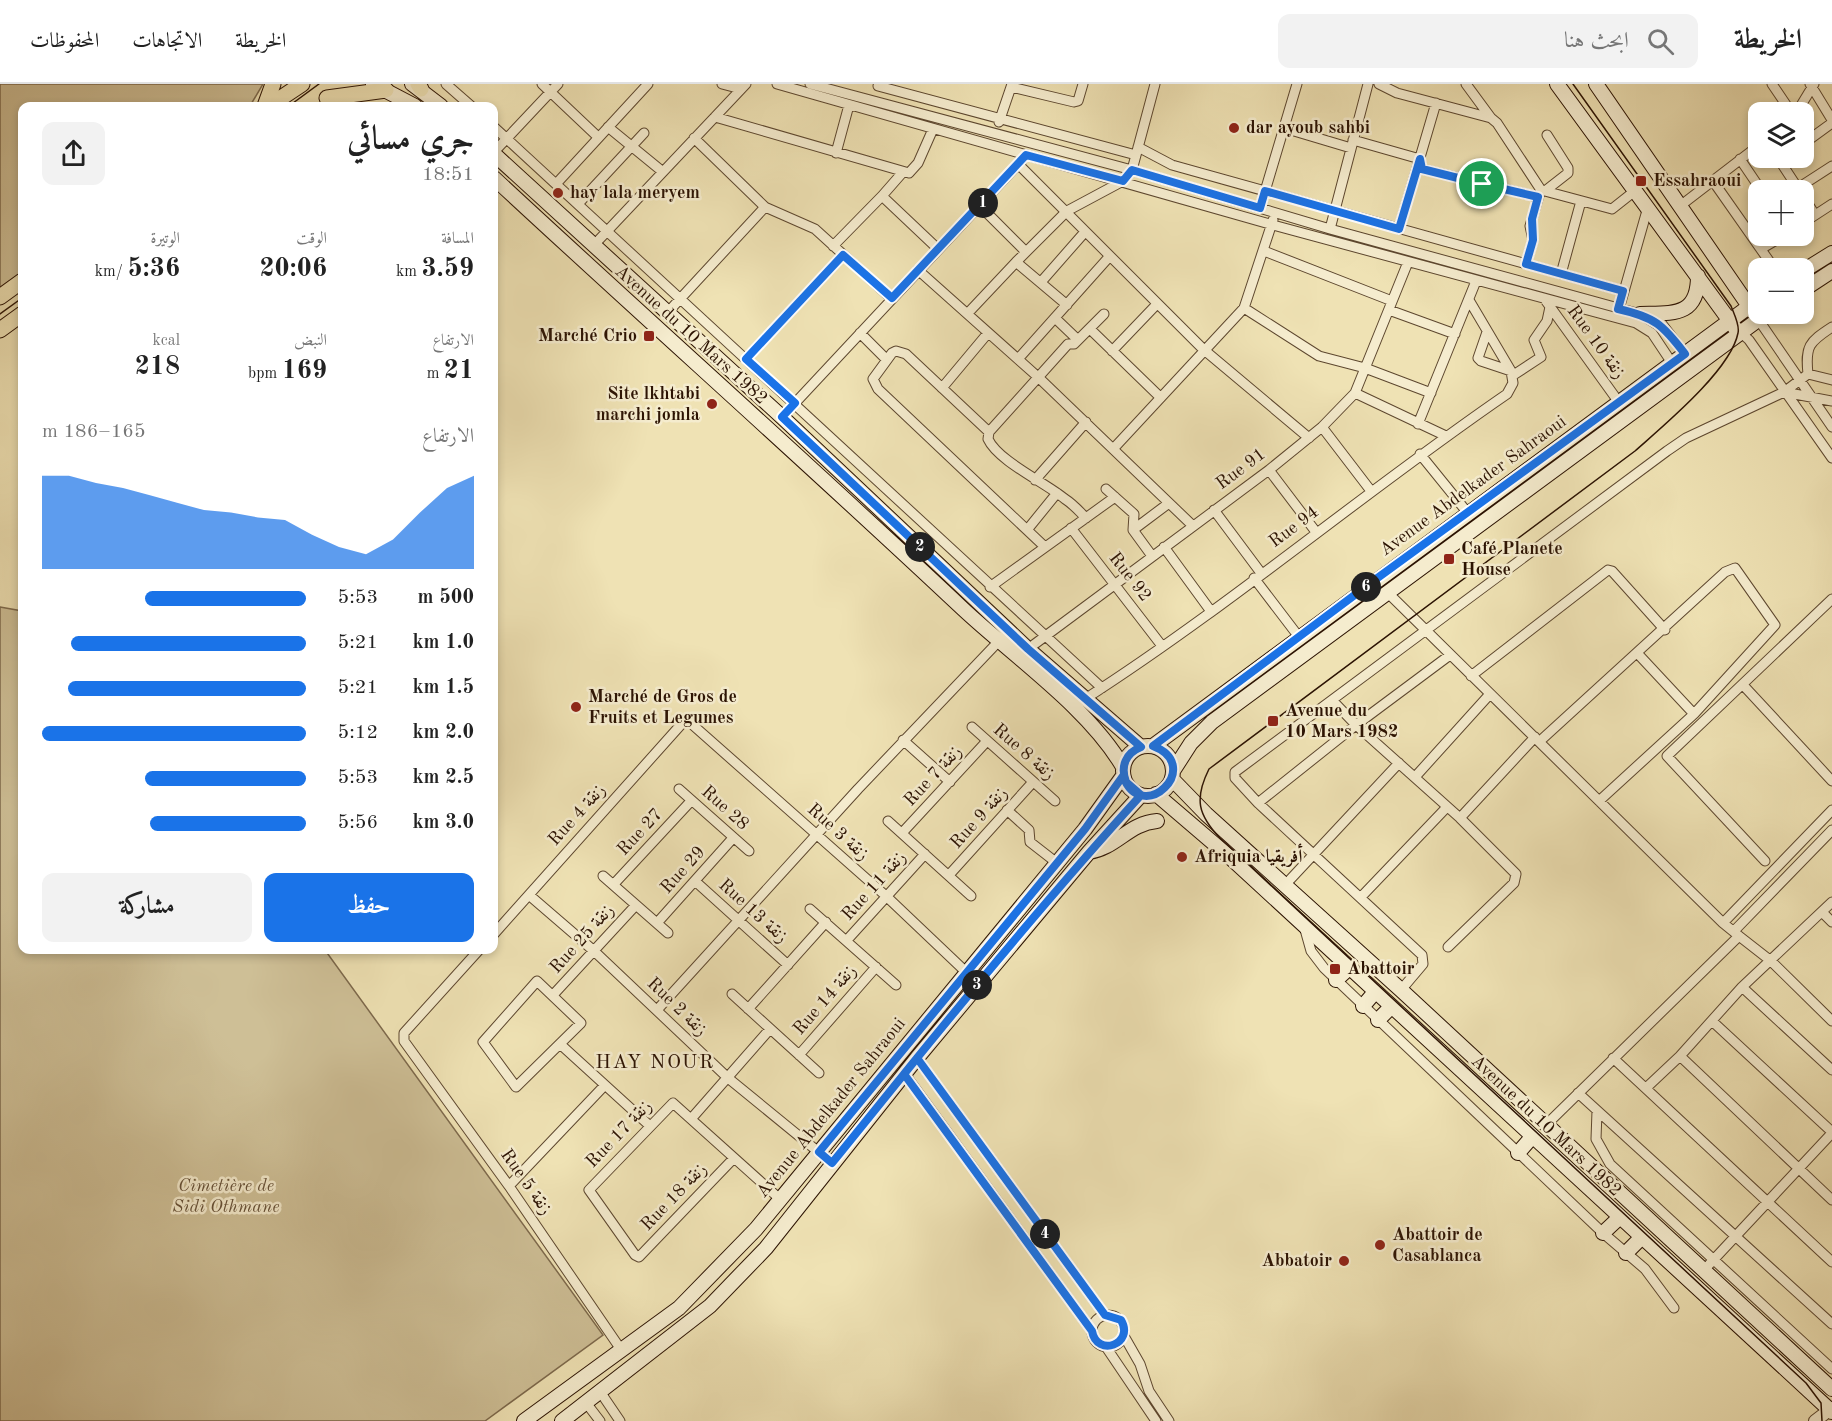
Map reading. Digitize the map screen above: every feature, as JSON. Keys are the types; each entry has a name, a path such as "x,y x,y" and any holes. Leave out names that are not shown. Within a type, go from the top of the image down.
{"main road":[{"path":"268,102 273,84"},
{"path":"273,102 302,84"},
{"path":"321,102 346,84"},
{"path":"1557,84 1734,327"},
{"path":"1596,84 1680,206 1748,295"},
{"path":"421,86 437,102"},
{"path":"321,102 380,87 408,102"},
{"name":"Avenue du 10 Mars 1982","path":"498,157 782,417 1028,649 1086,699 1147,746"},
{"name":"Avenue du 10 Mars 1982","path":"498,182 998,642 1089,721 1105,739 1123,771"},
{"path":"1814,264 1832,253"},
{"path":"1814,283 1832,271"},
{"path":"1640,314 1674,313 1689,307 1696,297 1698,276"},
{"path":"0,297 18,284"},
{"name":"Avenue Abdelkader Sahraoui","path":"1172,775 1191,743 1207,726 1387,592 1734,327 1748,310"},
{"path":"0,330 18,317"},
{"name":"Avenue Abdelkader Sahraoui","path":"1147,746 1672,363 1734,327 1748,322"},
{"path":"1147,746 1168,756 1172,775 1168,786 1156,794 1141,795 1130,788 1123,771 1129,754 1147,746"},
{"name":"Avenue Abdelkader Sahraoui","path":"524,1421 622,1352 694,1294 781,1200 966,972 1058,863 1107,801 1123,771"},
{"name":"Avenue du 10 Mars 1982","path":"1172,775 1206,814 1401,990 1832,1389"},
{"name":"Avenue du 10 Mars 1982","path":"1156,794 1232,859 1619,1218 1831,1410"},
{"name":"Avenue Abdelkader Sahraoui","path":"562,1421 587,1404 710,1306 765,1248 917,1058 1089,852 1141,795"},
{"path":"1089,852 1110,846 1136,825 1157,821"},
{"path":"1336,980 1349,968"},
{"path":"1363,1006 1375,992"},
{"path":"1378,1020 1390,1007"},
{"path":"1518,1153 1532,1137"},
{"path":"1603,1233 1619,1218"},
{"path":"1626,1253 1641,1238"}],"street":[{"path":"446,84 466,102"},
{"path":"542,84 598,137"},
{"path":"498,149 558,84"},
{"path":"556,184 648,84"},
{"path":"722,84 743,87"},
{"path":"777,84 1408,262 1548,304 1636,323 1647,328 1672,363"},
{"path":"810,84 1132,170 1330,229 1640,314 1662,324 1685,354"},
{"path":"994,132 1012,86 1074,102 1080,97 1083,84"},
{"path":"968,313 1067,211 1123,181 1132,170 1155,84"},
{"path":"1260,208 1297,84"},
{"path":"1330,229 1368,84"},
{"path":"1379,84 1397,93 1491,118"},
{"path":"1466,84 1497,123 1541,193"},
{"path":"1772,84 1784,102"},
{"path":"869,111 878,85 1000,119 1137,151 1172,165 1334,212 1623,291"},
{"path":"1803,102 1812,85"},
{"path":"1812,85 1831,117 1814,133"},
{"path":"594,245 743,87"},
{"path":"1399,229 1436,104"},
{"path":"836,153 849,105"},
{"path":"715,117 909,173 914,169 933,129"},
{"path":"608,128 663,172"},
{"path":"1284,128 1420,159"},
{"path":"498,131 1102,688"},
{"path":"578,204 644,133"},
{"path":"1526,264 1533,240 1532,219 1541,193 1568,172 1568,168 1547,135"},
{"path":"694,138 765,207 815,230 892,298"},
{"path":"1680,206 1748,153"},
{"path":"782,417 1026,155"},
{"path":"1420,159 1422,169 1612,209 1636,190"},
{"path":"1740,159 1754,180"},
{"path":"1019,165 1067,211 1084,233 1203,350 1309,438"},
{"path":"1814,181 1832,166"},
{"path":"833,246 903,172"},
{"path":"1713,181 1767,258"},
{"path":"882,196 938,249"},
{"path":"1561,274 1581,201"},
{"path":"980,206 1026,252"},
{"path":"1815,215 1829,206 1832,218"},
{"path":"668,312 765,207"},
{"path":"1618,309 1648,207"},
{"path":"1114,448 1244,308 1273,225 1274,212"},
{"path":"1041,282 1084,233"},
{"path":"1761,249 1766,246"},
{"path":"1264,251 1455,334"},
{"path":"746,359 843,255"},
{"path":"1018,359 1109,257"},
{"path":"1016,262 1068,305"},
{"name":"Rue 91","path":"1028,649 1269,470 1322,427 1355,393 1408,262"},
{"path":"918,270 1038,376 1192,525"},
{"path":"1418,424 1476,282"},
{"path":"1469,300 1512,373"},
{"path":"1112,351 1157,304"},
{"path":"1512,373 1541,357 1534,336 1547,321 1548,304"},
{"name":"Rue 10 زنقة","path":"1548,304 1618,402"},
{"path":"1244,308 1308,351 1365,368 1431,393"},
{"path":"989,432 1068,344 1078,340 1104,314"},
{"path":"1055,318 1078,340"},
{"path":"1767,324 1800,380 1832,427"},
{"path":"1734,327 1749,340 1832,458"},
{"path":"1809,374 1807,350 1810,343 1832,327"},
{"path":"1090,329 1160,397"},
{"path":"1487,332 1478,358 1512,373"},
{"path":"860,333 887,360"},
{"path":"942,388 988,333"},
{"path":"1045,547 878,390 873,379 896,351 906,354 989,432 990,444 1035,480 1058,493 1086,518"},
{"name":"Rue 94","path":"1086,699 1162,646 1420,454 1507,394 1513,383 1512,373"},
{"path":"1401,990 1423,964 1422,955 1258,803 1235,778 1234,772 1686,438 1784,392 1809,374 1831,379"},
{"path":"1784,392 1810,395 1832,401"},
{"path":"1355,393 1446,436"},
{"path":"1035,480 1086,422"},
{"path":"1322,427 1371,490"},
{"path":"1420,454 1467,513"},
{"path":"1269,470 1316,532"},
{"path":"1106,489 1134,514 1133,530 1152,556"},
{"path":"1028,530 1058,493"},
{"path":"990,587 1116,497"},
{"path":"1133,530 1169,503"},
{"path":"1214,510 1299,637"},
{"name":"Rue 92","path":"1071,528 1162,646"},
{"path":"1164,548 1210,610"},
{"path":"1460,818 1537,740 1665,630 1725,572 1735,568 1775,625 1694,714 1599,801"},
{"path":"1471,676 1608,570 1612,571 1665,630"},
{"path":"1387,592 1723,923 1771,961 1832,1021"},
{"path":"1765,861 1666,757 1832,599"},
{"path":"657,1010 903,740 998,642"},
{"path":"1638,654 1694,714"},
{"path":"1258,803 1356,724 1450,655"},
{"path":"1743,686 1832,781"},
{"path":"1415,777 1490,694"},
{"path":"1332,700 1460,818 1516,876 1514,884 1448,947"},
{"name":"Rue 3 زنقة","path":"686,719 886,896 966,972"},
{"name":"Rue 4 زنقة","path":"498,930 686,719"},
{"name":"Rue 8 زنقة","path":"972,727 1055,801"},
{"path":"903,740 950,782"},
{"name":"Rue 7 زنقة","path":"902,833 987,741"},
{"path":"1285,885 1399,763"},
{"name":"Rue 9 زنقة","path":"949,875 1033,782"},
{"name":"Rue 28","path":"679,789 748,852"},
{"name":"Rue 27","path":"613,885 691,801"},
{"path":"1361,897 1448,807"},
{"path":"1007,810 1029,830 1029,842 1058,863"},
{"path":"1723,923 1832,810"},
{"path":"888,821 971,896"},
{"path":"1546,1125 1737,934 1832,830"},
{"name":"Rue 29","path":"657,923 734,838"},
{"name":"Rue 11 زنقة","path":"847,940 925,854"},
{"path":"603,876 668,933"},
{"name":"Rue 13 زنقة","path":"695,881 788,965"},
{"name":"Rue 2 زنقة","path":"529,895 594,951 728,1078 832,1163"},
{"path":"1646,1088 1680,1056 1742,987 1832,902"},
{"name":"Rue 25 زنقة","path":"553,995 636,905"},
{"path":"810,909 896,985"},
{"path":"1822,912 1832,922"},
{"name":"Rue 13 زنقة","path":"748,1009 826,922"},
{"path":"1304,926 1315,957 1336,980 1603,1233 1644,1269 1674,1308"},
{"name":"Rue 5 زنقة","path":"475,954 404,1033 406,1045 509,1186 622,1352"},
{"name":"Rue 14 زنقة","path":"799,1055 876,967"},
{"path":"537,981 553,995 581,1022 516,1087 483,1042 537,981"},
{"path":"1742,987 1832,1070"},
{"path":"732,994 819,1072"},
{"path":"1703,1271 1832,1132 1712,1021"},
{"path":"770,1029 692,1119 781,1200"},
{"path":"560,1044 650,1126"},
{"path":"1680,1056 1832,1200"},
{"path":"917,1058 1105,1315 1121,1320 1124,1336 1140,1364 1149,1390 1169,1421"},
{"path":"1613,1058 1832,1262"},
{"path":"904,1074 1092,1331 1097,1342 1106,1347 1156,1421"},
{"path":"509,1186 605,1085"},
{"path":"1578,1093 1832,1324"},
{"name":"Rue 17 زنقة","path":"637,1257 589,1189 673,1103 692,1119"},
{"path":"1597,1111 1596,1139 1610,1164 1832,1369"},
{"name":"Rue 18 زنقة","path":"637,1257 734,1158"},
{"path":"1092,1331 1096,1321 1105,1315"},
{"path":"1106,1347 1117,1345 1124,1336"},
{"path":"601,1393 620,1421"},
{"path":"587,1404 600,1421"},
{"path":"1815,1421 1831,1410"}],"green space":[{"path":"0,84 263,84 252,102 18,102 18,275 0,288"},
{"name":"Cimetière de Sidi Othmane","path":"0,607 18,610 18,954 328,954 603,1335 485,1421 0,1421"}],"tram line":[{"path":"294,102 319,84"},
{"path":"1573,84 1731,306 1738,330 1733,348 1710,380 1635,451 1209,769 1201,789 1201,806 1207,822 1220,838 1806,1383 1821,1403 1822,1421"},
{"path":"0,314 18,301"}],"place":[{"name":"dar ayoub sahbi","path":"1234,128"},
{"name":"Essahraoui","path":"1641,181"},
{"name":"hay lala meryem","path":"558,193"},
{"name":"Marché Crio","path":"649,336"},
{"name":"Site lkhtabi marchi jomla","path":"712,404"},
{"name":"Café Planete House","path":"1449,559"},
{"name":"Marché de Gros de Fruits et Legumes","path":"576,707"},
{"name":"Avenue du 10 Mars 1982","path":"1273,721"},
{"name":"Afriquia أفريقيا","path":"1182,857"},
{"name":"Abattoir","path":"1335,969"},
{"name":"Abattoir de Casablanca","path":"1380,1245"},
{"name":"Abbatoir","path":"1344,1261"}],"district":[{"name":"HAY NOUR","path":"655,1063"}],"route":[{"path":"1482,184 1422,169 1420,159 1399,229 1265,191 1260,208 1132,170 1123,181 1026,155 892,298 843,255 746,359 795,403 782,417 1028,649 1141,747 1129,754 1123,767 1126,782 1130,788 1141,795 1089,852 974,989 917,1058 904,1074 1092,1331 1094,1339 1106,1347 1117,1345 1124,1336 1124,1325 1121,1320 1105,1315 917,1058 904,1074 841,1152 832,1163 819,1152 1085,829 1123,776 1126,782 1130,788 1135,792 1141,795 1156,794 1168,786 1172,779 1172,762 1161,749 1153,746 1376,579 1685,354 1662,324 1652,318 1618,309 1623,291 1526,264 1533,240 1530,226 1538,197 1482,184"}]}
